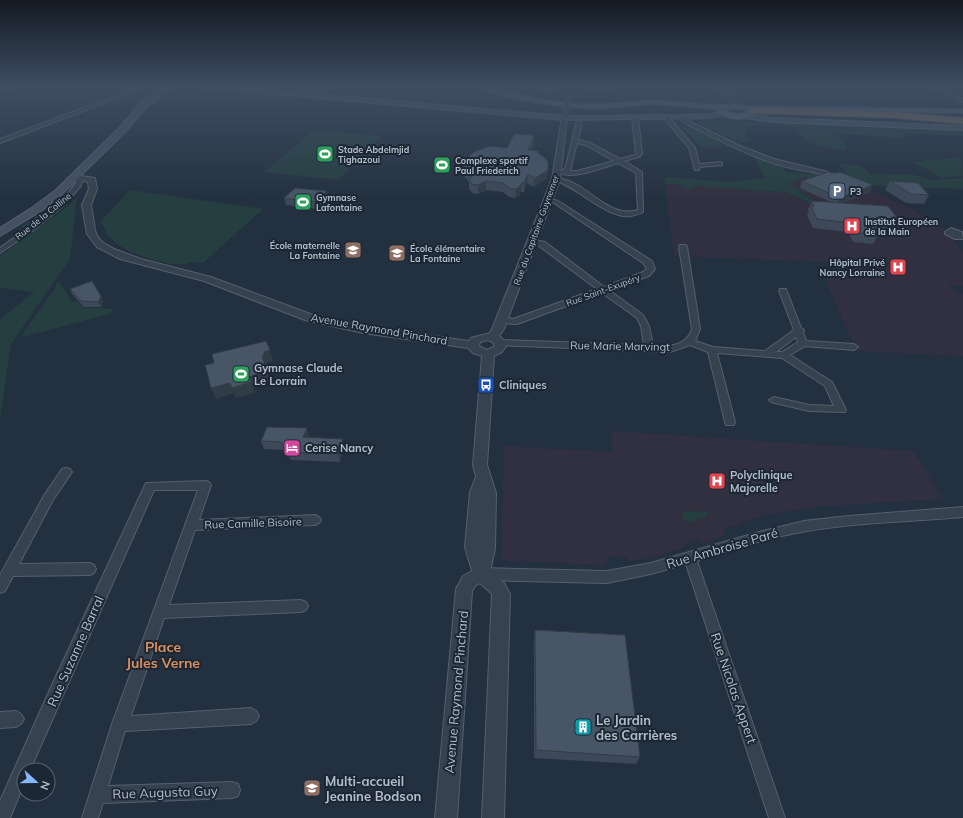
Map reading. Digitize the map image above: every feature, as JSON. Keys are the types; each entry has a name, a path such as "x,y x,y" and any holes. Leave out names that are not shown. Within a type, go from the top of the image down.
{"main road":[{"path":"0,233 48,201 127,124"},
{"path":"886,124 963,128"}],"street":[{"path":"0,141 46,124"},
{"name":"Rue du Capitaine Guynemer","path":"497,340 502,320 548,200 560,174 563,124"},
{"path":"560,174 569,166 579,124"},
{"path":"560,174 577,173 634,158 638,154 636,124"},
{"path":"672,124 690,144 697,167 720,164"},
{"path":"692,124 752,152 799,168 825,172"},
{"path":"560,174 561,179 618,213 630,215 642,211 640,174 588,144 574,141"},
{"name":"Avenue Raymond Pinchard","path":"70,180 81,180 93,184 93,191 87,204 91,233 100,245 117,255 218,282 314,319 348,326 473,345"},
{"name":"Rue de la Colline","path":"0,251 57,208 79,186 81,180"},
{"name":"Rue Saint-Exupéry","path":"502,320 514,322 646,274 651,269 649,263 556,202 548,200"},
{"path":"957,237 963,248"},
{"path":"532,241 542,244 644,322 649,348"},
{"path":"683,247 696,329 695,335 690,342 712,350 784,355 829,384 840,410 809,408 774,400"},
{"path":"783,291 804,343"},
{"path":"768,353 800,330"},
{"path":"480,337 497,340 499,348 488,353 477,351 473,345 475,340 480,337"},
{"name":"Rue Marie Marvingt","path":"497,340 670,349 684,346 690,342"},
{"path":"784,355 804,343 854,347"},
{"path":"712,350 730,422"},
{"path":"488,353 480,466 483,478 477,492 473,547 481,574 498,588 501,594 493,818"},
{"path":"0,587 49,497 66,472"},
{"name":"Rue Suzanne Barral","path":"1,818 57,690 150,486 205,485 191,525"},
{"name":"Rue Ambroise Paré","path":"481,574 608,577 690,559 780,532 812,525 847,520 963,512"},
{"name":"Rue Camille Bisoire","path":"191,525 315,520"},
{"path":"90,818 120,724 191,525"},
{"name":"Rue Nicolas Appert","path":"690,559 777,818"},
{"path":"10,570 90,568"},
{"name":"Avenue Raymond Pinchard","path":"446,818 464,589 469,580 481,574"},
{"path":"160,612 301,606"},
{"path":"120,724 250,716"},
{"path":"0,720 16,719"},
{"name":"Rue Augusta Guy","path":"97,795 232,790"}],"shaded area":[{"name":"Hôpital Privé Nancy Lorraine","path":"834,176 859,185 911,209 948,230 963,254 963,286 947,285 963,295 963,356 857,351 825,280 837,272 830,262 674,256 665,184 784,192 818,206 823,204 808,198 790,184 800,178"},
{"name":"Polyclinique Majorelle","path":"611,431 913,451 943,499 822,506 764,515 724,529 725,536 702,543 699,539 685,543 683,548 653,557 630,561 625,556 607,557 606,565 501,560 504,446 613,452"}],"green space":[{"path":"701,124 831,124 963,130 963,136 904,133 903,138 832,133 845,141 846,150 822,147 810,142 792,127 750,126 744,133 749,138 750,142 740,143"},
{"path":"688,125 722,143 778,164 788,173 846,174 840,165 853,165 864,169 871,175 912,174 932,180 963,178 963,189 859,185 834,176 800,178 790,184 808,198 824,204 818,206 784,192 693,186 693,189 684,188 683,185 665,184 666,177 728,182 766,178 753,157 732,147 702,147 680,126"},
{"name":"Stade Abdelmjid Tighazoui","path":"314,130 381,136 339,180 264,172"},
{"path":"962,157 963,176 941,178 914,162"},
{"path":"74,186 55,206 0,248 22,228 20,227 52,206"},
{"path":"130,190 263,209 203,263 189,262 186,265 175,264 153,260 122,247 113,241 103,224 101,224 100,222"},
{"path":"77,197 70,259 11,344 0,421 0,319 34,292 0,288 0,256 63,210"},
{"path":"58,281 72,303 77,301 83,307 112,309 113,313 23,337 22,334 54,290"},
{"path":"685,511 705,512 708,516 688,523 681,516"}],"building":[{"path":"514,134 534,135 528,150 539,151 538,153 548,162 548,170 535,178 528,174 524,183 516,189 509,188 503,183 486,181 478,185 472,184 469,180 472,176 464,167 465,160 474,152 490,146 507,148"},
{"path":"828,172 840,172 873,185 840,198 802,181"},
{"path":"890,181 918,183 929,195 911,194"},
{"path":"295,188 327,191 317,202 284,198"},
{"path":"812,201 888,206 899,220 870,218 878,234 858,233 852,223 817,219 811,206 814,206"},
{"path":"92,281 101,296 98,302 81,301 70,289"},
{"path":"266,341 270,350 264,352 264,355 262,356 267,371 249,377 251,382 232,388 230,383 211,388 205,365 214,363 212,354"},
{"path":"267,427 307,428 303,437 343,439 338,454 288,452 281,442 261,441"},
{"name":"Le Jardin des Carrières","path":"535,630 625,635 640,757 536,750"}],"place":[{"name":"Stade Abdelmjid Tighazoui","path":"325,154"},
{"name":"Complexe sportif Paul Friederich","path":"442,165"},
{"name":"P3","path":"837,191"},
{"name":"Gymnase Lafontaine","path":"303,202"},
{"name":"Institut Européen de la Main","path":"852,226"},
{"name":"École maternelle La Fontaine","path":"353,250"},
{"name":"École élémentaire La Fontaine","path":"397,253"},
{"name":"Hôpital Privé Nancy Lorraine","path":"898,267"},
{"name":"Gymnase Claude Le Lorrain","path":"241,374"},
{"name":"Cliniques","path":"486,385"},
{"name":"Cerise Nancy","path":"292,448"},
{"name":"Polyclinique Majorelle","path":"717,481"},
{"name":"Le Jardin des Carrières","path":"583,727"},
{"name":"Multi-accueil Jeanine Bodson","path":"312,788"}],"district":[{"name":"Place Jules Verne","path":"163,656"}]}
